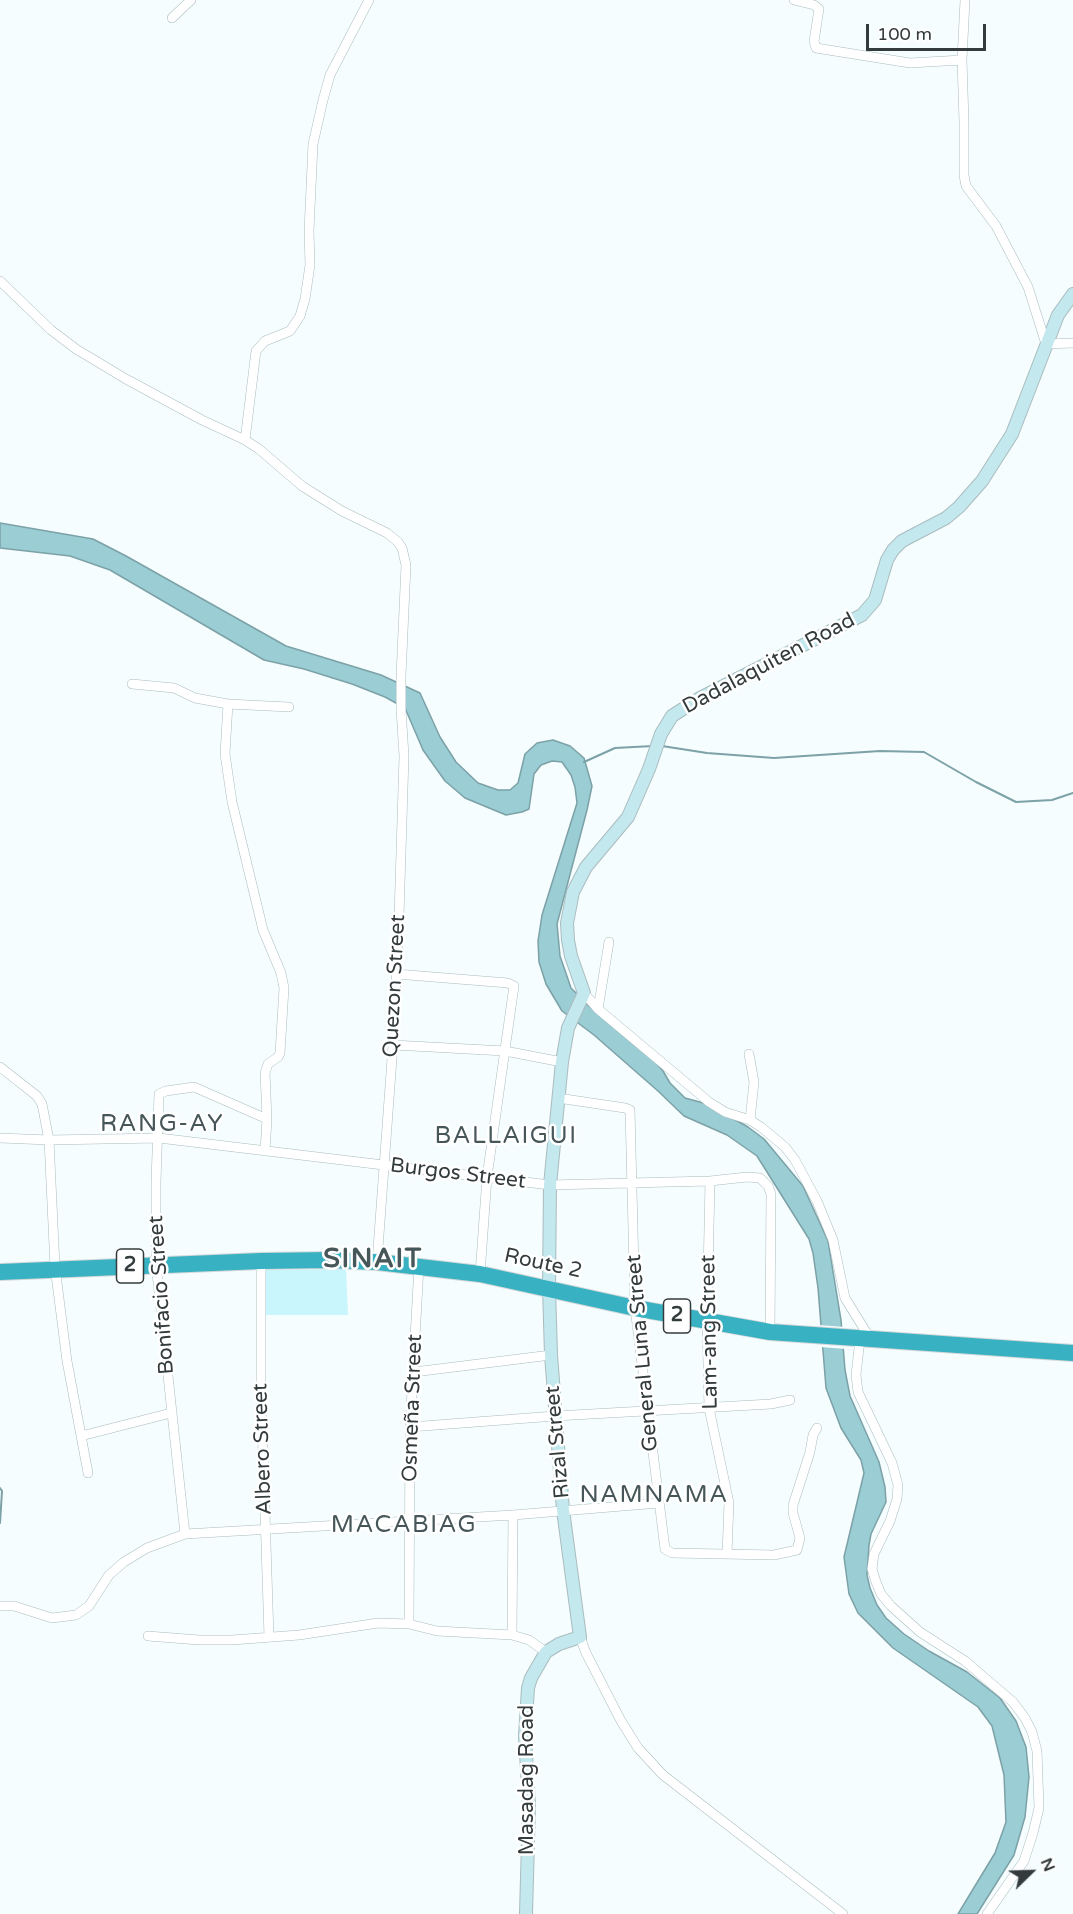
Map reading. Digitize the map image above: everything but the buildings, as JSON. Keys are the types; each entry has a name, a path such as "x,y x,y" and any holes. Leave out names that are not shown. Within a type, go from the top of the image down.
{"highway":[{"name":"Route 2","path":"0,1272 261,1261 377,1262 480,1274 635,1308 770,1332 1073,1353"}],"street":[{"path":"172,18 191,0"},
{"path":"244,440 256,351 265,341 290,331 296,323 305,298 310,265 309,231 313,144 330,75 369,0"},
{"path":"794,0 814,4 819,9 814,41 816,48 910,63 962,60"},
{"path":"965,0 962,60 966,186 996,226 1028,287 1046,344 1073,343"},
{"name":"Quezon Street","path":"0,281 75,350 183,410 260,449 302,486 322,500 368,522 398,542 405,555 401,676 404,756 396,974 377,1262"},
{"name":"Dadalaquiten Road","path":"582,998 568,940 567,923 573,892 586,867 627,817 649,769 661,734 672,717 700,698 854,621 869,609 875,600 887,560 893,550 902,541 946,518 959,507 1001,455 1012,434 1058,315 1073,294"},
{"path":"132,684 174,688 195,698 228,704 289,707"},
{"path":"228,704 225,754 232,802 262,930 284,988 280,1053 268,1064 265,1072 267,1119 265,1151"},
{"path":"598,1009 609,942"},
{"path":"396,974 513,984 514,996 487,1177 480,1274"},
{"path":"582,998 710,1102 725,1112 761,1126 785,1148 801,1170 818,1201 833,1240 845,1298 862,1339 856,1375 858,1392 891,1463 898,1485 897,1499 890,1521 874,1554 872,1569 876,1582 881,1594 891,1606 920,1632 965,1661 1013,1702 1032,1732 1037,1751 1039,1808 1033,1833 1024,1861 987,1914"},
{"name":"Rizal Street","path":"582,998 568,1028 562,1062 550,1185 549,1288 550,1355 563,1510 580,1637 621,1721 638,1748 663,1775 843,1914"},
{"path":"393,1045 504,1051 562,1062"},
{"path":"749,1054 754,1082 750,1120"},
{"path":"0,1067 39,1099 49,1140 55,1270 67,1361 88,1473"},
{"name":"Bonifacio Street","path":"185,1534 156,1264 159,1096 166,1090 198,1088 267,1119"},
{"name":"General Luna Street","path":"558,1098 629,1109 635,1308 666,1551 774,1555 797,1550 800,1538 793,1513 794,1504 813,1435 817,1428"},
{"name":"Burgos Street","path":"0,1138 49,1140 159,1138 550,1185 710,1181 754,1177 765,1181 771,1194 770,1332"},
{"name":"Lam-ang Street","path":"710,1181 706,1322 709,1408 729,1503 727,1554"},
{"name":"Albero Street","path":"261,1261 261,1389 269,1637"},
{"name":"Osmeña Street","path":"409,1624 410,1427 419,1266"},
{"path":"414,1372 550,1355"},
{"path":"410,1427 771,1404 790,1400"},
{"path":"81,1436 171,1413"},
{"path":"0,1606 14,1606 52,1617 76,1616 89,1606 109,1575 124,1562 147,1548 185,1534 513,1515 659,1503"},
{"path":"512,1635 513,1515"},
{"path":"148,1636 232,1640 299,1635 378,1623 409,1624 437,1631 512,1635 529,1640 546,1652 559,1644 580,1637"},
{"name":"Masadag Road","path":"526,1914 529,1805 525,1736 527,1704 531,1678 546,1652"}],"shaded area":[{"path":"0,523 93,539 286,646 381,675 420,693 440,737 456,762 478,783 498,790 510,790 518,783 525,754 537,743 553,740 570,746 584,758 592,786 557,924 560,956 571,988 590,1007 650,1055 670,1083 685,1098 707,1104 748,1127 764,1139 803,1186 828,1241 850,1396 879,1462 885,1487 886,1502 871,1534 869,1545 867,1575 870,1588 877,1605 886,1618 904,1634 967,1672 1000,1698 1016,1721 1026,1747 1029,1777 1025,1817 1014,1855 977,1914 958,1914 995,1853 1006,1822 1004,1775 992,1726 978,1707 893,1648 858,1613 849,1594 844,1557 864,1473 861,1460 841,1428 826,1388 818,1288 809,1239 757,1156 727,1135 684,1116 594,1035 562,1011 546,984 539,962 538,941 542,915 577,803 571,775 562,762 552,761 541,765 534,774 529,809 522,812 506,815 465,798 445,781 423,750 405,708 352,684 304,669 264,660 110,570 70,556 0,548"},
{"path":"346,1269 348,1315 266,1315 266,1270"}],"pier":[{"path":"818,1325 845,1327 846,1349 820,1347"}],"waterway":[{"path":"584,762 615,748 653,746"},
{"path":"662,746 707,753 774,758 880,751 924,752 1016,802 1052,800 1073,793"},
{"path":"0,1488 2,1491 0,1523"}],"district":[{"name":"RANG-AY","path":"162,1125"},
{"name":"BALLAIGUI","path":"506,1137"},
{"name":"SINAIT","path":"373,1260"},
{"name":"NAMNAMA","path":"654,1496"},
{"name":"MACABIAG","path":"404,1526"}]}
